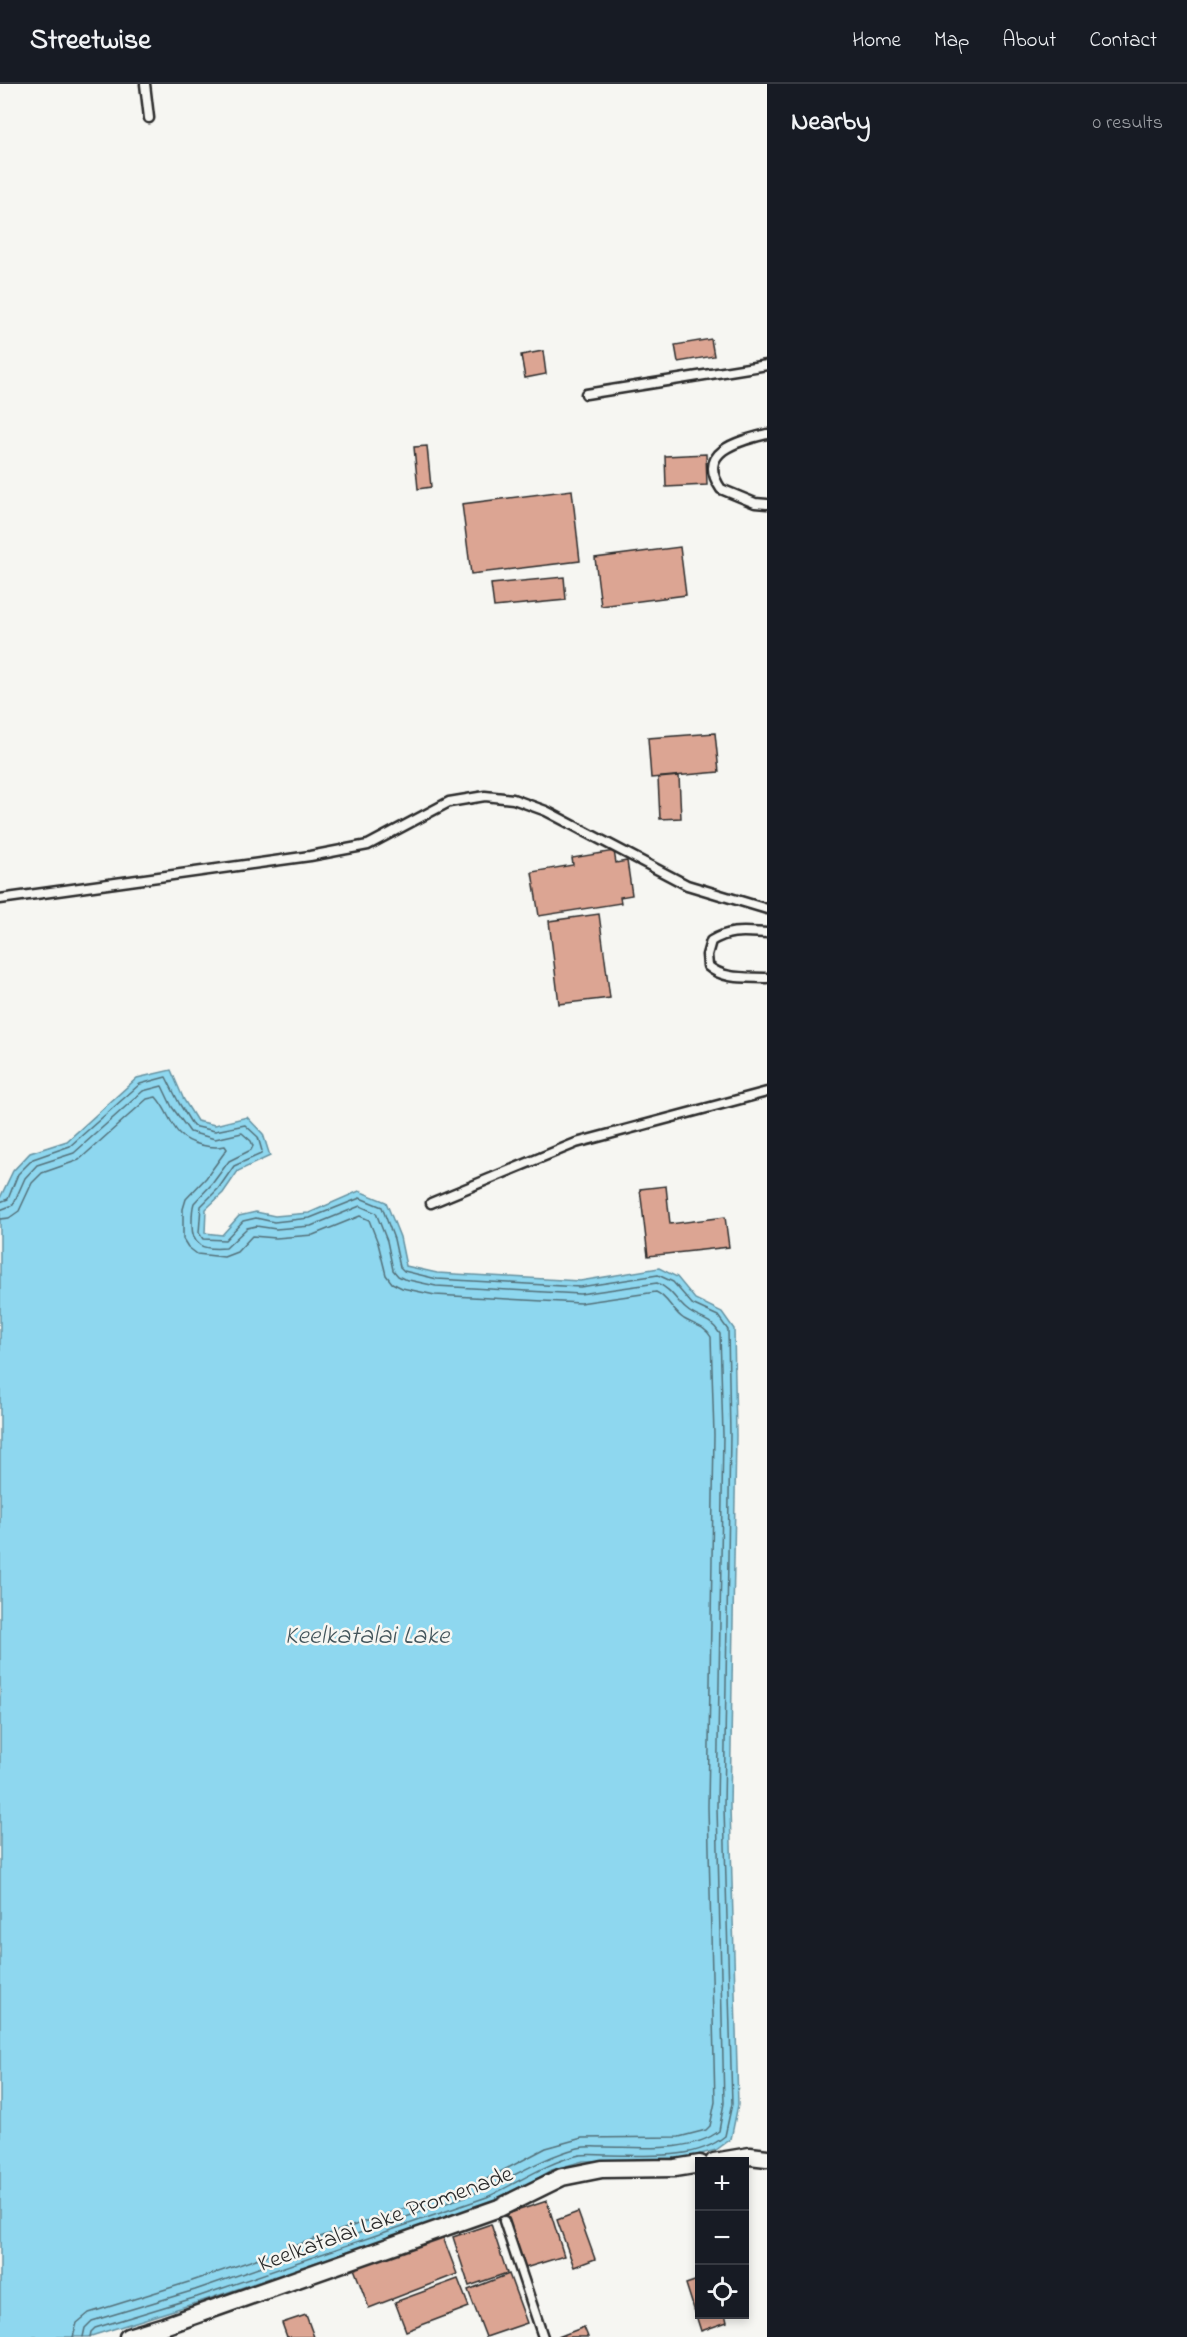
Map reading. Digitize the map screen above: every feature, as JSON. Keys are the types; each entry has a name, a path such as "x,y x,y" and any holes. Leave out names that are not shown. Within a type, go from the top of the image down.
{"street":[{"path":"744,2157 767,2158"},
{"name":"Keelkatalai Lake Promenade","path":"128,2337 500,2208 562,2177 602,2169 675,2168 695,2165"}],"lane":[{"path":"145,84 149,118"},
{"path":"586,394 767,365"},
{"path":"767,434 726,447 713,462 712,472 721,489 755,503 767,504"},
{"path":"0,899 310,856 368,845 449,802 485,796 513,799 546,811 687,885 767,909"},
{"path":"767,933 735,931 723,933 711,941 707,955 708,966 716,974 767,978"},
{"path":"431,1203 576,1143 767,1092"},
{"path":"504,2221 543,2337"}],"water":[{"name":"Keelkatalai Lake","path":"171,1070 184,1100 197,1121 215,1125 247,1117 263,1134 270,1156 238,1171 223,1193 206,1209 205,1233 222,1235 239,1216 256,1212 275,1216 309,1213 359,1191 386,1202 400,1237 406,1266 437,1273 580,1281 659,1268 677,1277 695,1299 722,1312 734,1329 736,1435 730,1807 738,2105 731,2139 716,2150 682,2159 583,2161 552,2170 490,2203 199,2302 88,2337 0,2337 0,1198 13,1171 30,1153 67,1141 137,1078"}],"building":[{"path":"711,339 714,356 678,362 675,345"},
{"path":"543,351 546,374 525,378 521,355"},
{"path":"427,446 431,487 418,489 414,447"},
{"path":"706,454 707,485 666,487 665,456"},
{"path":"572,490 580,561 471,574 462,504"},
{"path":"680,547 686,595 601,606 595,558"},
{"path":"564,577 566,600 494,607 491,584"},
{"path":"715,733 719,772 651,778 648,738"},
{"path":"679,776 681,818 660,819 658,778"},
{"path":"614,851 616,863 627,861 632,895 620,897 621,903 539,916 532,872 573,865 572,858"},
{"path":"599,914 610,998 559,1004 549,921"},
{"path":"666,1186 670,1224 725,1217 729,1247 648,1256 640,1189"},
{"path":"547,2201 564,2256 525,2268 507,2214"},
{"path":"578,2212 595,2259 574,2267 557,2220"},
{"path":"491,2224 507,2273 469,2286 453,2237"},
{"path":"441,2232 457,2274 369,2308 353,2266"},
{"path":"509,2274 527,2323 486,2337 468,2290"},
{"path":"458,2279 469,2307 406,2331 395,2302"},
{"path":"695,2281 695,2312 686,2284"},
{"path":"306,2315 314,2337 287,2337 282,2323"},
{"path":"697,2319 726,2319 727,2322 701,2331"},
{"path":"584,2327 588,2337 558,2337"}]}
